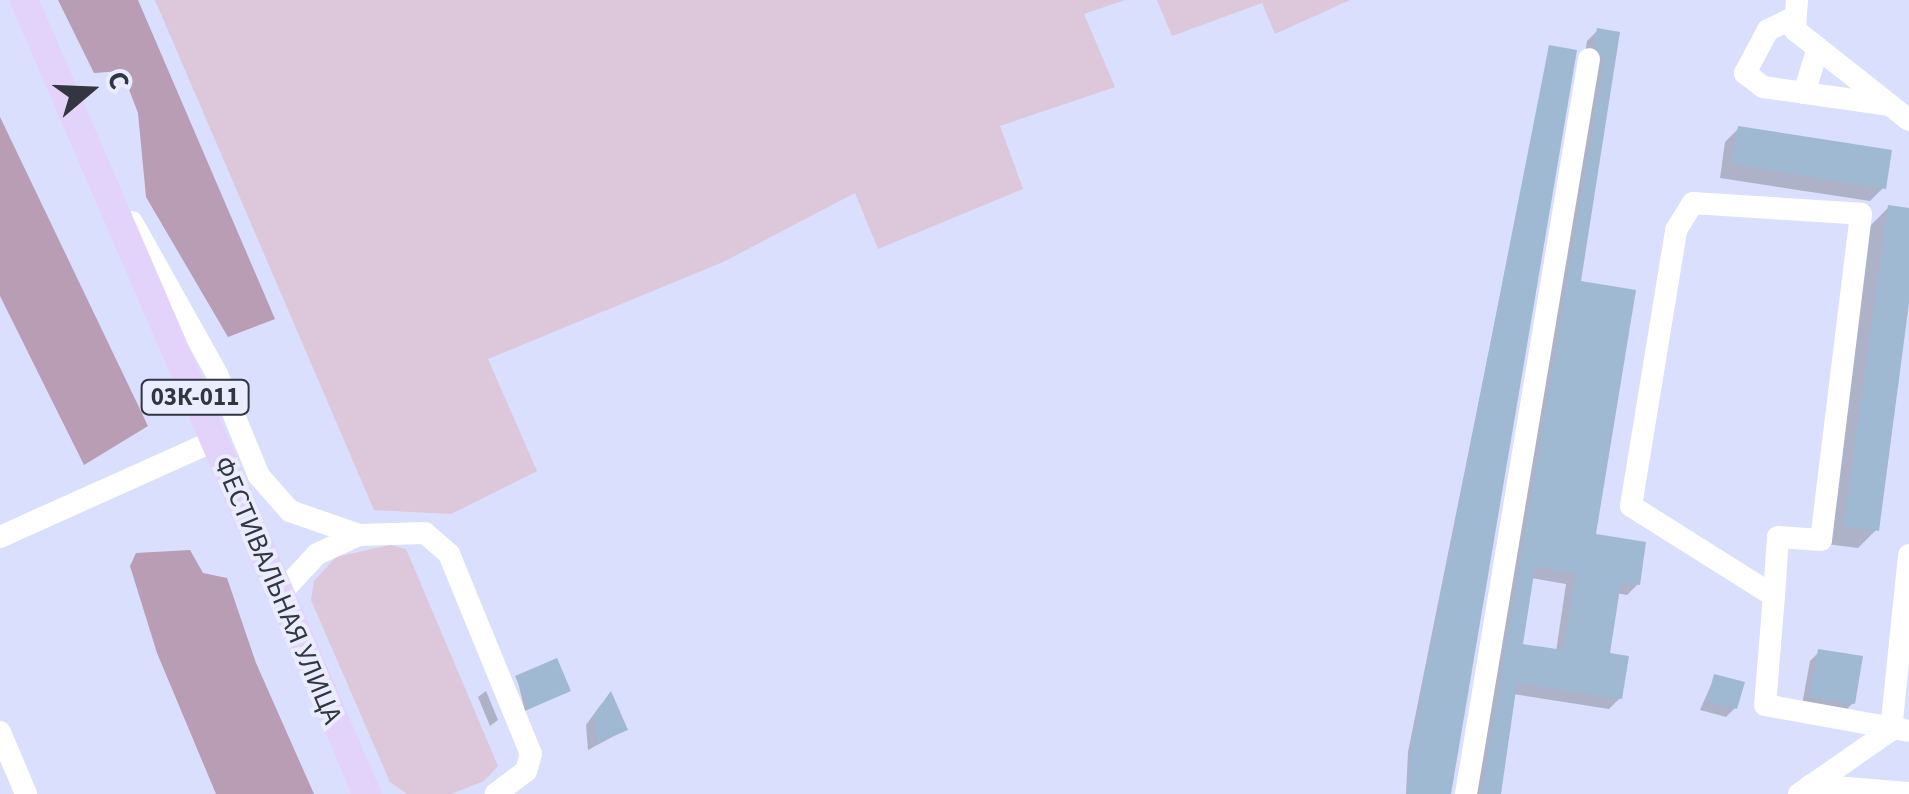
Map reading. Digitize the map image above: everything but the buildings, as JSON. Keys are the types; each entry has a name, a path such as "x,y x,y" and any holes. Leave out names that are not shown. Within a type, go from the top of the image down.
{"main road":[{"name":"ФЕСТИВАЛЬНАЯ УЛИЦА","path":"24,0 366,794"}],"street":[{"path":"1796,8 1795,30 1909,120"},
{"path":"1796,8 1768,30 1745,73 1763,87 1890,105"},
{"path":"1804,93 1818,48"},
{"path":"1466,794 1589,59"},
{"path":"81,132 217,374 259,476 290,510 359,535 425,533 449,554 532,754 526,771 496,794"},
{"path":"1774,596 1630,506 1676,230 1693,204 1861,214 1821,540 1778,537 1774,596 1765,705 1900,730"},
{"path":"0,536 214,441"},
{"path":"280,594 317,554 359,535"},
{"path":"1900,730 1909,555"},
{"path":"1805,790 1900,730"},
{"path":"0,732 26,794"},
{"path":"1805,790 1909,793"}],"shaded area":[{"path":"58,0 138,0 275,319 228,337 146,197 138,113 122,71 94,73"},
{"path":"155,0 1125,0 1084,14 1115,87 1000,126 1023,189 878,249 855,193 723,262 488,359 537,471 451,514 374,510"},
{"path":"1157,0 1350,0 1275,34 1262,3 1172,36"},
{"path":"0,117 148,426 84,465 0,296"},
{"path":"390,545 406,549 498,766 484,781 451,794 407,794 390,782 311,600 314,581 336,557"},
{"path":"190,550 203,573 227,578 256,663 314,794 216,794 157,653 130,566 136,553"}]}
